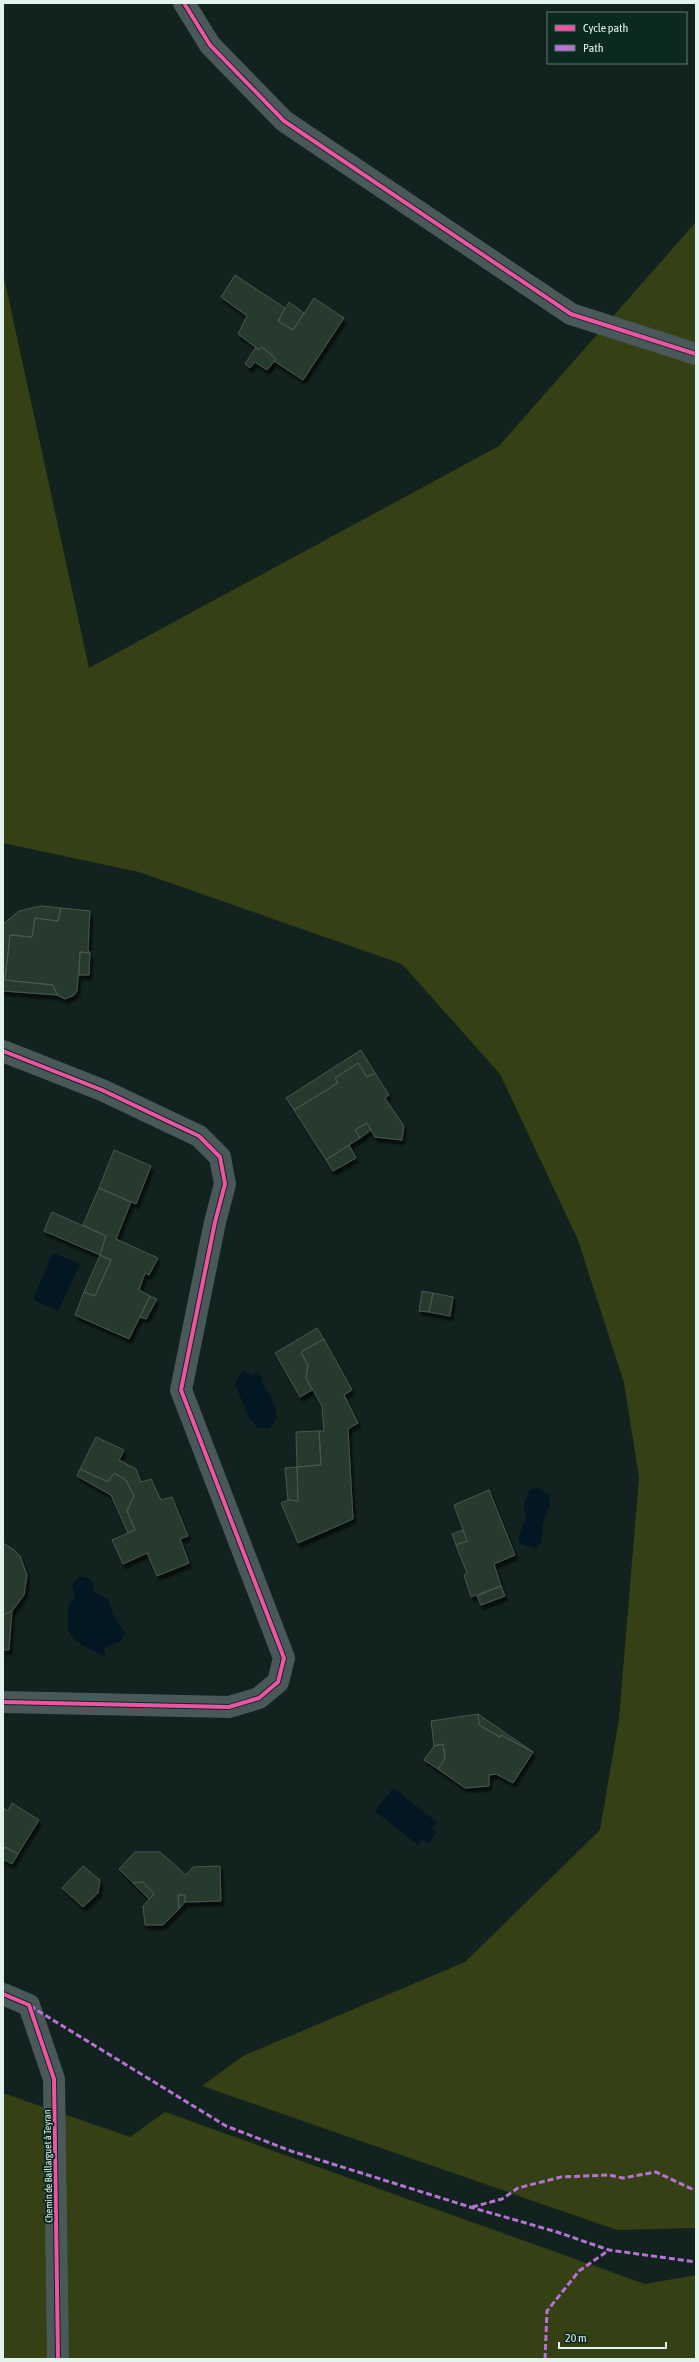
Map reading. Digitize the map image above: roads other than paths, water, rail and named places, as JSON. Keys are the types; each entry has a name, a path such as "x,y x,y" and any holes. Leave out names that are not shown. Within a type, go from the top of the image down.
{"street":[{"path":"184,3 210,45 284,121 571,314 696,354"},
{"path":"3,1051 102,1090 199,1136 220,1157 225,1184 215,1222 181,1390 284,1658 278,1682 259,1698 230,1707 3,1702"},
{"name":"Chemin de Baillarguet à Teyran","path":"3,1994 29,2006 54,2079 58,2359"}],"water":[{"path":"53,1253 80,1264 58,1311 33,1299"},
{"path":"243,1371 252,1375 257,1372 263,1378 261,1381 272,1399 276,1411 274,1423 269,1428 258,1428 249,1418 236,1386 236,1381"},
{"path":"538,1488 549,1495 550,1504 543,1523 541,1543 536,1548 520,1544 518,1539 526,1516 523,1506 530,1489"},
{"path":"81,1576 89,1578 93,1583 94,1592 108,1599 113,1615 125,1632 121,1641 104,1648 106,1656 79,1642 70,1634 68,1629 69,1606 75,1598 72,1584"},
{"path":"393,1788 437,1822 432,1829 437,1832 429,1844 423,1840 418,1845 375,1811"}]}
